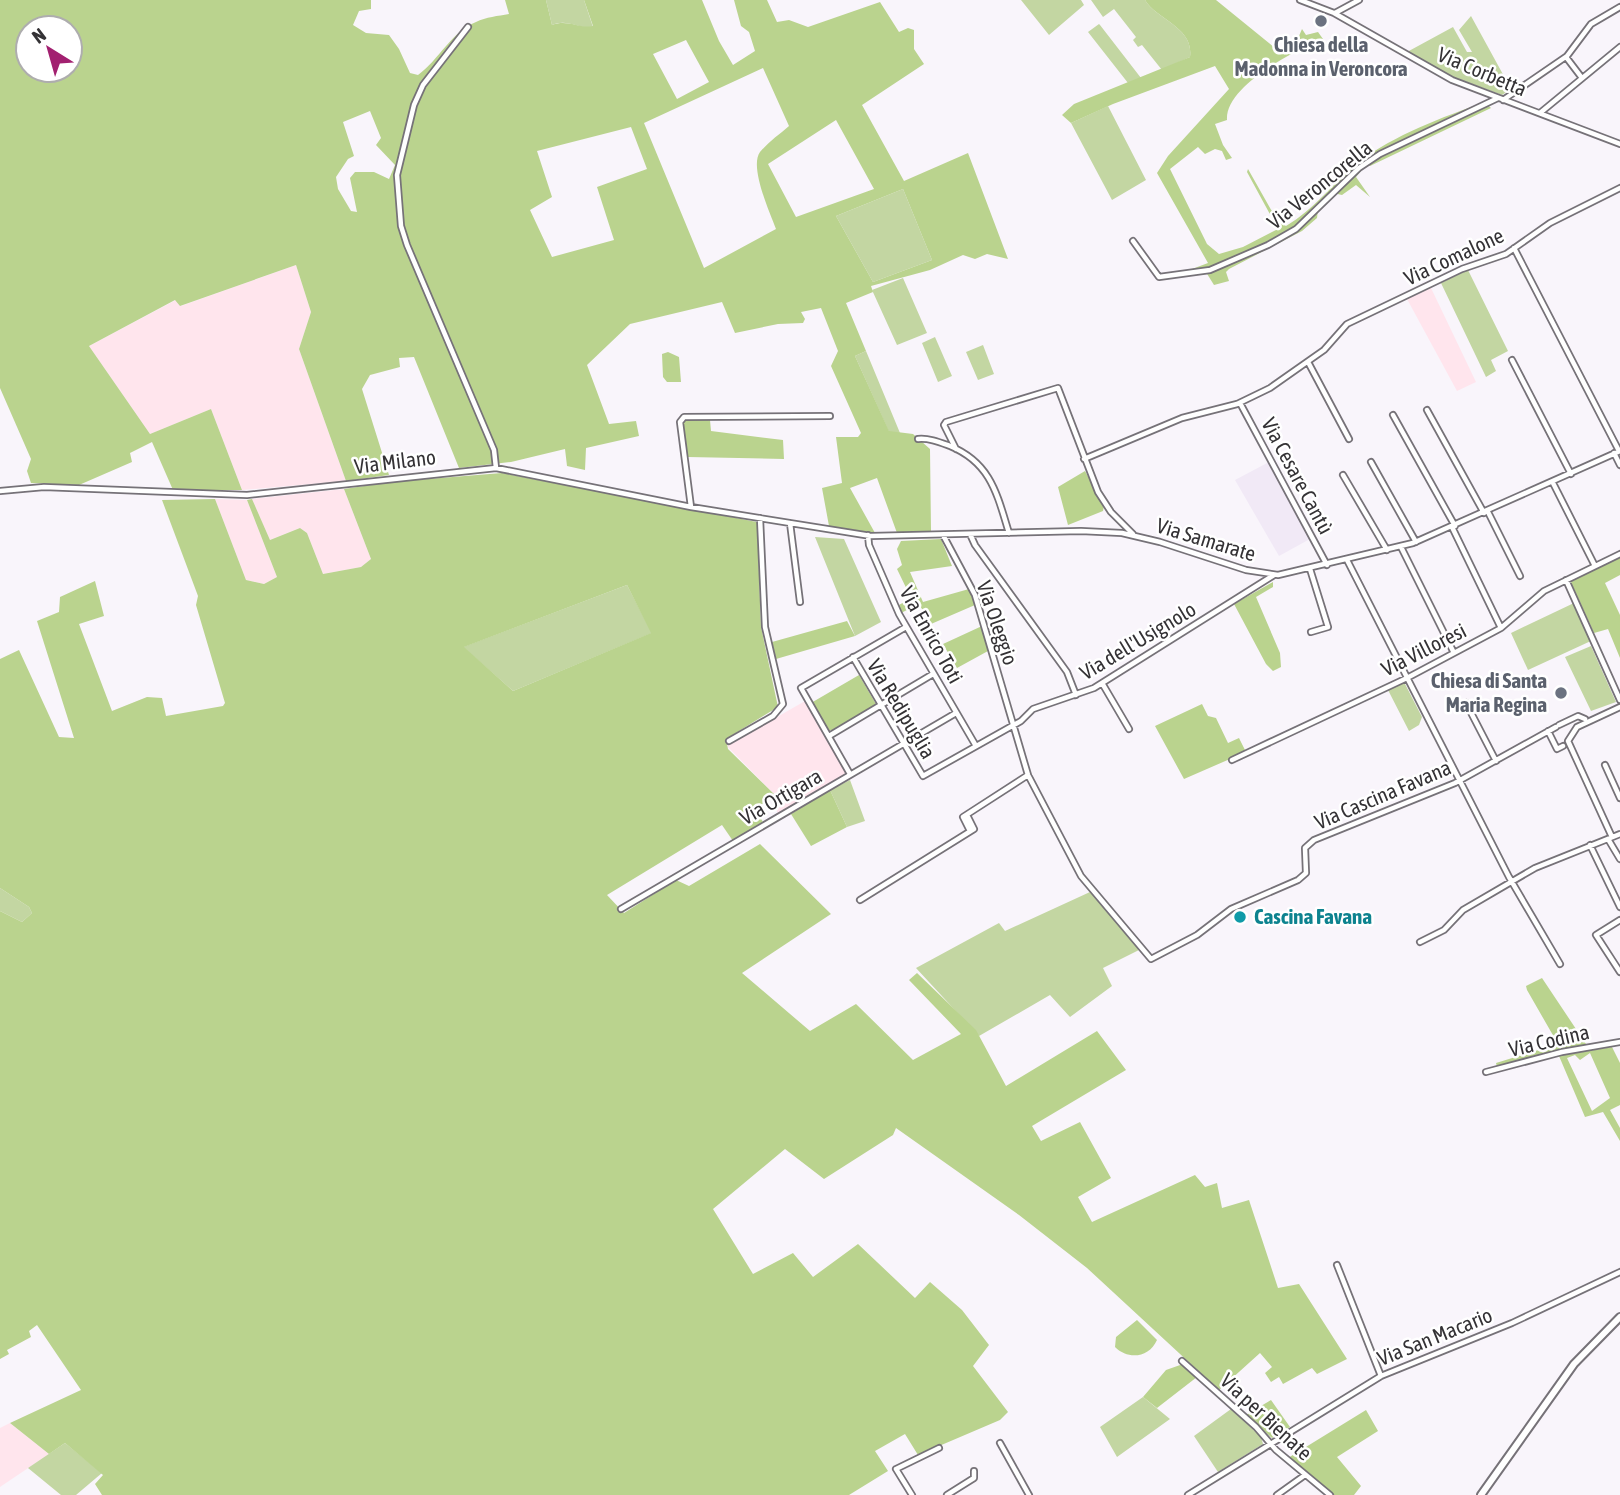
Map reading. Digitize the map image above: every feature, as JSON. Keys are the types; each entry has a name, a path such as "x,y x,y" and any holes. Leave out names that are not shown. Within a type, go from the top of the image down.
{"main road":[{"path":"1481,1495 1573,1363 1620,1317"}],"street":[{"name":"Via Corbetta","path":"1300,0 1336,15 1452,80 1620,144"},
{"path":"1336,15 1359,0"},
{"name":"Via Veroncorella","path":"1133,241 1159,277 1210,270 1268,245 1296,229 1359,168 1380,155 1500,99 1566,57 1591,24 1620,7"},
{"path":"468,27 424,85 414,105 397,175 401,226 407,245 494,450 496,468"},
{"path":"1540,113 1620,47"},
{"path":"1566,57 1582,78"},
{"name":"Via Comalone","path":"1084,459 1182,418 1240,403 1280,383 1330,344 1347,324 1514,248 1550,223 1620,188"},
{"path":"1514,248 1618,452 1620,465"},
{"path":"1512,360 1571,474"},
{"path":"1308,362 1349,439"},
{"name":"Via Samarate","path":"956,449 944,425 951,419 1059,389 1084,459 1108,508 1134,535"},
{"name":"Via Cesare Cantù","path":"1240,403 1327,565"},
{"path":"1427,411 1520,576"},
{"path":"1393,415 1454,526 1501,628"},
{"path":"691,507 680,422 684,417 830,416"},
{"path":"918,439 934,440 977,461 987,472 1009,533"},
{"name":"Via Samarate","path":"878,536 1091,531 1134,535 1241,569 1274,575 1310,569 1416,542 1618,452"},
{"path":"1371,462 1416,542"},
{"name":"Via Milano","path":"0,491 36,487 235,495 496,468 691,507 878,536"},
{"path":"1343,475 1387,550"},
{"path":"1552,483 1594,564"},
{"path":"729,741 773,716 783,705 765,627 760,518"},
{"path":"790,523 800,602"},
{"path":"970,534 975,545 1067,672 1076,695"},
{"name":"Via Oleggio","path":"943,535 975,595 1014,724"},
{"name":"Via Enrico Toti","path":"868,536 869,545 906,626 976,746"},
{"path":"1401,547 1454,653"},
{"name":"Via Villoresi","path":"1232,760 1407,678 1501,628 1540,594 1594,564 1620,554"},
{"path":"1348,560 1511,881 1560,964"},
{"path":"1310,569 1328,627 1311,632"},
{"name":"Via dell'Usignolo","path":"923,776 1014,724 1033,709 1102,683 1274,575"},
{"path":"1565,580 1620,700"},
{"path":"850,774 801,688 906,626"},
{"name":"Via Redipuglia","path":"853,657 923,776"},
{"path":"829,737 933,674"},
{"path":"1102,683 1129,729"},
{"path":"1466,703 1496,761"},
{"path":"1620,707 1574,729 1569,737 1570,748 1620,859"},
{"name":"Via Ortigara","path":"621,909 956,713"},
{"path":"1565,731 1567,721 1578,716 1585,719"},
{"name":"Via Cascina Favana","path":"1028,775 1081,876 1151,959 1197,935 1231,909 1298,880 1306,873 1305,848 1314,841 1460,780 1567,721"},
{"path":"860,900 970,831 974,828 967,815 1028,775 1014,724"},
{"path":"1545,733 1557,749 1563,746"},
{"path":"1605,765 1620,798"},
{"path":"1420,942 1444,930 1458,913 1544,863 1620,834"},
{"path":"1590,845 1620,907"},
{"path":"1620,920 1596,935 1620,972"},
{"name":"Via Codina","path":"1486,1072 1562,1052 1620,1042"},
{"path":"1337,1265 1381,1376"},
{"name":"Via San Macario","path":"1188,1495 1381,1376 1512,1323 1620,1272"},
{"name":"Via per Bienate","path":"1182,1362 1256,1427 1269,1444 1330,1495"},
{"path":"1000,1443 1029,1495"},
{"path":"912,1495 896,1469 939,1448"},
{"path":"947,1495 974,1478 974,1471"},
{"path":"1277,1495 1305,1475"}],"shaded area":[{"path":"296,265 311,312 299,349 346,481 242,490 211,409 150,434 89,346 176,300 181,306"},
{"path":"1431,288 1476,382 1457,391 1407,299"},
{"path":"1269,462 1310,539 1279,556 1235,480"},
{"path":"344,489 371,559 361,567 323,574 307,533 300,528 270,540 252,499"},
{"path":"215,499 247,500 277,577 264,584 246,580"},
{"path":"805,701 847,773 778,813 770,798 775,795 727,746"},
{"path":"10,1423 49,1454 0,1487 0,1428"}],"green space":[{"path":"0,0 371,0 371,9 359,11 353,25 366,33 389,35 410,73 418,75 467,26 509,14 505,0 546,0 552,25 563,23 588,27 593,26 584,0 702,0 719,41 733,65 755,51 749,32 741,26 734,0 767,0 777,22 789,20 808,27 880,2 899,32 908,28 914,30 914,49 924,64 862,105 904,181 968,153 1008,259 987,254 975,259 963,255 930,270 871,286 873,292 846,303 866,351 855,356 889,431 913,434 930,449 931,531 897,533 877,478 850,488 875,533 829,526 822,488 842,483 836,437 858,437 861,433 831,366 838,351 821,308 801,312 805,319 803,323 778,324 735,333 722,302 630,324 587,365 609,424 636,421 639,436 586,448 585,470 567,466 565,449 511,462 459,468 414,357 399,358 400,367 370,375 362,389 389,475 346,481 299,349 311,312 296,265 180,306 175,300 89,346 150,434 211,409 242,490 173,490 152,442 130,453 132,462 79,485 31,483 27,471 31,459 0,388","holes":["686,40 709,82 677,99 653,54","763,68 789,126 763,148 757,159 759,179 776,229 704,268 644,123","370,111 381,138 376,145 395,165 389,179 374,172 355,172 350,178 357,212 351,211 338,189 336,177 348,159 354,156 343,122","836,120 874,189 796,217 768,164","631,127 647,169 597,187 614,240 552,257 530,210 552,197 537,151","903,189 932,260 873,282 836,216"]},
{"path":"546,0 584,0 593,27 568,23 552,25"},
{"path":"1021,0 1081,0 1084,5 1049,35"},
{"path":"1091,0 1145,0 1181,31 1190,47 1190,57 1162,70 1142,45 1138,47 1133,40 1136,37 1114,9 1103,17"},
{"path":"1145,0 1216,0 1280,52 1296,43 1302,29 1306,35 1318,32 1328,46 1337,48 1332,54 1315,41 1275,63 1247,84 1229,108 1227,120 1215,124 1223,145 1232,158 1226,160 1222,151 1215,149 1205,154 1198,147 1170,169 1207,244 1219,254 1243,247 1278,229 1247,172 1248,169 1278,222 1286,226 1306,212 1359,162 1388,143 1436,120 1485,102 1491,108 1370,166 1367,163 1359,168 1361,171 1356,177 1370,197 1356,185 1342,195 1333,193 1318,210 1317,218 1302,231 1229,269 1226,272 1229,281 1214,285 1204,269 1184,272 1208,263 1157,173 1168,156 1229,89 1215,66 1113,104 1071,123 1062,115 1074,104 1190,57 1190,47 1181,31"},
{"path":"1471,16 1511,89 1502,95 1451,76 1407,52 1453,27 1467,52 1472,52 1459,30"},
{"path":"1099,24 1141,78 1128,83 1088,32"},
{"path":"1108,106 1146,180 1112,200 1071,123"},
{"path":"903,189 932,260 873,282 836,216"},
{"path":"1468,270 1508,351 1491,360 1496,371 1486,377 1441,283"},
{"path":"903,278 927,333 897,345 872,290"},
{"path":"935,337 952,376 938,382 922,343"},
{"path":"983,345 994,374 978,380 966,352"},
{"path":"866,351 900,433 889,432 855,356"},
{"path":"668,352 679,357 681,382 667,382 663,377 662,354"},
{"path":"685,418 710,420 711,431 783,440 784,459 688,457 681,423"},
{"path":"1085,471 1104,506 1103,511 1068,525 1058,487"},
{"path":"502,473 757,522 761,627 778,707 726,739 728,749 775,795 755,809 763,822 733,841 722,825 607,895 624,913 676,880 689,886 760,844 831,914 742,973 810,1031 856,1004 913,1060 961,1034 909,980 917,973 976,1030 1006,1086 1097,1031 1126,1070 1032,1126 1041,1141 1080,1122 1111,1178 1078,1197 1092,1222 1195,1175 1205,1187 1217,1183 1222,1208 1249,1200 1278,1288 1299,1284 1347,1359 1317,1374 1312,1368 1283,1384 1279,1377 1271,1382 1265,1373 1272,1367 1260,1353 1219,1390 1087,1268 1019,1215 896,1128 893,1135 824,1179 785,1149 713,1209 753,1274 793,1253 813,1277 858,1244 915,1298 930,1282 962,1310 989,1345 973,1366 1008,1412 1000,1420 918,1455 905,1434 875,1451 888,1471 849,1495 102,1495 95,1484 103,1475 65,1443 49,1454 10,1423 81,1390 37,1325 29,1331 31,1337 7,1350 9,1354 0,1359 0,911 22,922 32,913 29,907 0,888 0,659 19,650 59,737 74,738 37,621 59,612 60,597 95,581 104,616 79,624 112,711 147,697 162,698 166,716 223,706 225,703 196,605 198,596 162,500 215,499 246,580 264,584 277,577 247,500 252,499 270,540 300,528 307,533 323,574 361,567 371,559 344,489 391,482","holes":["627,585 651,633 513,691 464,647"]},
{"path":"815,537 844,539 881,622 855,636"},
{"path":"941,539 952,566 910,572 923,602 969,589 975,605 931,624 919,604 901,613 899,605 911,598 897,569 902,565 897,549 901,541"},
{"path":"1620,557 1620,575 1605,583 1620,615 1620,658 1608,629 1594,633 1570,580"},
{"path":"1273,582 1273,587 1256,597 1280,653 1281,667 1273,671 1266,664 1234,604"},
{"path":"627,585 652,633 513,691 463,647"},
{"path":"1574,603 1593,640 1528,670 1511,633"},
{"path":"847,621 855,636 776,659 772,642"},
{"path":"982,626 988,651 957,668 943,644"},
{"path":"1591,646 1616,702 1591,711 1565,657"},
{"path":"859,675 876,704 834,731 829,730 811,703"},
{"path":"1404,682 1422,717 1419,725 1409,731 1388,690"},
{"path":"1202,704 1208,716 1216,718 1228,743 1239,738 1246,752 1184,779 1155,726"},
{"path":"850,780 865,821 847,827 830,790"},
{"path":"830,790 847,827 811,846 791,814"},
{"path":"0,888 29,907 32,913 22,922 0,911"},
{"path":"1090,892 1143,948 1103,968 1112,986 1070,1017 1050,995 979,1036 916,968 999,923 1005,931"},
{"path":"1542,978 1588,1047 1498,1070 1496,1063 1558,1044 1526,986"},
{"path":"1612,1047 1620,1063 1620,1105 1610,1110 1620,1128 1620,1141 1603,1112 1585,1117 1559,1056","holes":["1590,1053 1610,1098 1592,1111 1567,1058 1575,1055 1580,1060"]},
{"path":"1137,1320 1157,1340 1144,1354 1126,1354 1115,1347 1116,1337"},
{"path":"1183,1364 1197,1377 1157,1408 1143,1397 1166,1370"},
{"path":"1143,1397 1170,1419 1117,1457 1100,1427"},
{"path":"1271,1400 1290,1427 1272,1438 1246,1415"},
{"path":"1231,1409 1261,1437 1263,1444 1218,1472 1194,1436"},
{"path":"1366,1410 1378,1431 1337,1457 1361,1486 1354,1495 1333,1495 1288,1458"},
{"path":"65,1443 102,1473 76,1495 61,1495 28,1468"}],"place":[{"name":"Chiesa della Madonna in Veroncora","path":"1321,21"},
{"name":"Chiesa di Santa Maria Regina","path":"1561,693"},
{"name":"Cascina Favana","path":"1240,917"}]}
